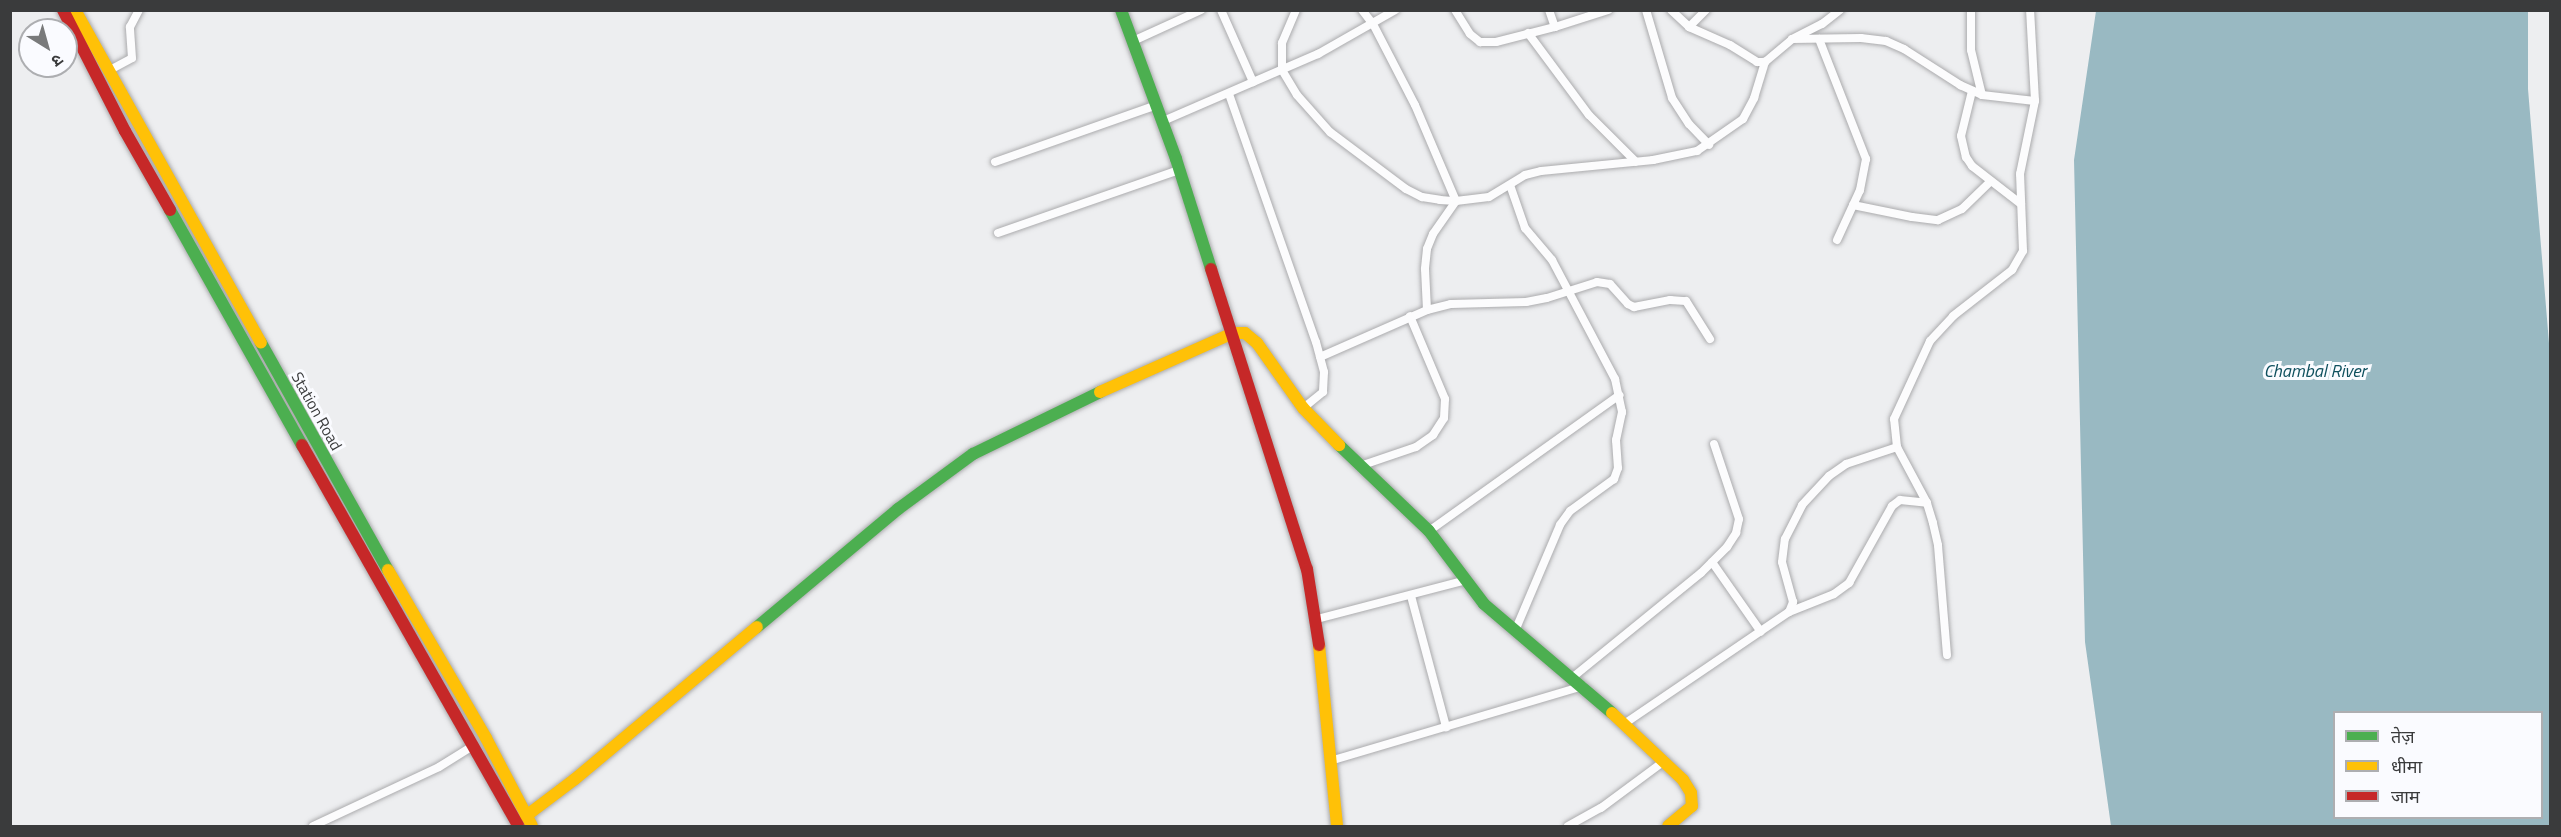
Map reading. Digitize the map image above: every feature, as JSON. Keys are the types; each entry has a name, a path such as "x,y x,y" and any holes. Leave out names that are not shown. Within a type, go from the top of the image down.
{"street":[{"name":"Station Road","path":"63,10 125,131 518,826"},
{"name":"Station Road","path":"75,10 399,590 486,738 529,821"},
{"path":"108,71 132,57 130,27 139,10"},
{"path":"1121,10 1163,121 1292,519 1317,619 1337,826"},
{"path":"1133,41 1201,10"},
{"path":"1221,10 1253,82"},
{"path":"1296,10 1282,43 1282,70 1297,95 1330,132 1406,189 1422,197 1456,201 1489,197 1525,175 1541,171 1636,162 1696,151 1709,145 1743,119 1754,98 1765,62 1792,39 1822,24 1840,10"},
{"path":"1362,10 1373,24 1415,105 1456,201"},
{"path":"1163,121 1318,54 1395,10"},
{"path":"1455,10 1470,34 1480,42 1496,42 1608,10"},
{"path":"1549,10 1555,27"},
{"path":"1646,10 1672,98 1689,124 1709,145"},
{"path":"1671,10 1689,27 1730,45 1758,62 1765,62"},
{"path":"1689,27 1706,10"},
{"path":"1971,10 1971,50 1983,95"},
{"path":"1947,655 1938,545 1927,503 1897,447 1894,419 1930,341 1953,316 2012,270 2023,251 2020,174 2035,101 2030,10"},
{"path":"1528,33 1589,115 1636,162"},
{"path":"1792,39 1886,41 1904,49 1972,91 1983,95 2035,101"},
{"path":"1819,39 1866,159 1860,190 1837,240"},
{"path":"1972,91 1961,136 1962,148 1972,166 2021,204"},
{"path":"1229,94 1324,372 1323,392 1303,408"},
{"path":"995,162 1157,105"},
{"path":"998,232 1179,170"},
{"path":"1853,205 1912,218 1938,220 1962,209 1991,181"},
{"path":"1510,185 1526,228 1552,260 1568,294 1598,345 1620,395 1622,412 1616,440 1618,468 1614,479 1570,511 1560,525 1515,631"},
{"path":"1427,310 1425,268 1427,249 1433,234 1456,201"},
{"path":"1320,357 1427,310 1451,304 1526,302 1568,294 1597,282 1610,284 1628,304 1634,307 1670,300 1686,301 1710,339"},
{"path":"1360,466 1416,447 1433,435 1444,418 1445,399 1410,316"},
{"path":"529,821 575,779 898,509 973,454 1058,411 1233,333 1245,333 1257,343 1303,408 1429,531 1484,604 1578,682 1683,780 1691,793 1692,806 1668,826"},
{"path":"1429,531 1620,395"},
{"path":"1330,761 1446,727 1578,682 1712,562 1736,533 1739,519 1714,444"},
{"path":"1790,612 1793,602 1782,562 1785,539 1802,505 1829,476 1846,464 1897,447"},
{"path":"1624,724 1790,612 1834,594 1849,583 1892,506 1900,500 1927,503"},
{"path":"1712,562 1761,632"},
{"path":"1317,619 1467,580"},
{"path":"1411,596 1446,727"},
{"path":"313,826 439,767 486,738"},
{"path":"1569,826 1601,808 1663,762"}],"water":[{"name":"Chambal River","path":"2096,11 2528,11 2528,89 2550,355 2550,826 2111,826 2085,642 2074,160"}],"traffic: fast":[{"path":"1121,10 1176,159 1211,269"},
{"path":"170,210 302,445"},
{"path":"261,343 388,570"},
{"path":"757,627 898,509 973,454 1100,392"},
{"path":"1339,445 1429,531 1484,604 1612,713"}],"traffic: slow":[{"path":"75,10 261,343"},
{"path":"1100,392 1233,333 1245,333 1257,343 1303,408 1339,445"},
{"path":"388,570 486,738 532,826"},
{"path":"526,816 575,779 757,627"},
{"path":"1319,645 1337,826"},
{"path":"1612,713 1683,780 1691,793 1692,806 1668,826"}],"traffic: jam":[{"path":"63,10 125,131 170,210"},
{"path":"1211,269 1307,569 1319,645"},
{"path":"302,445 518,826"}]}
